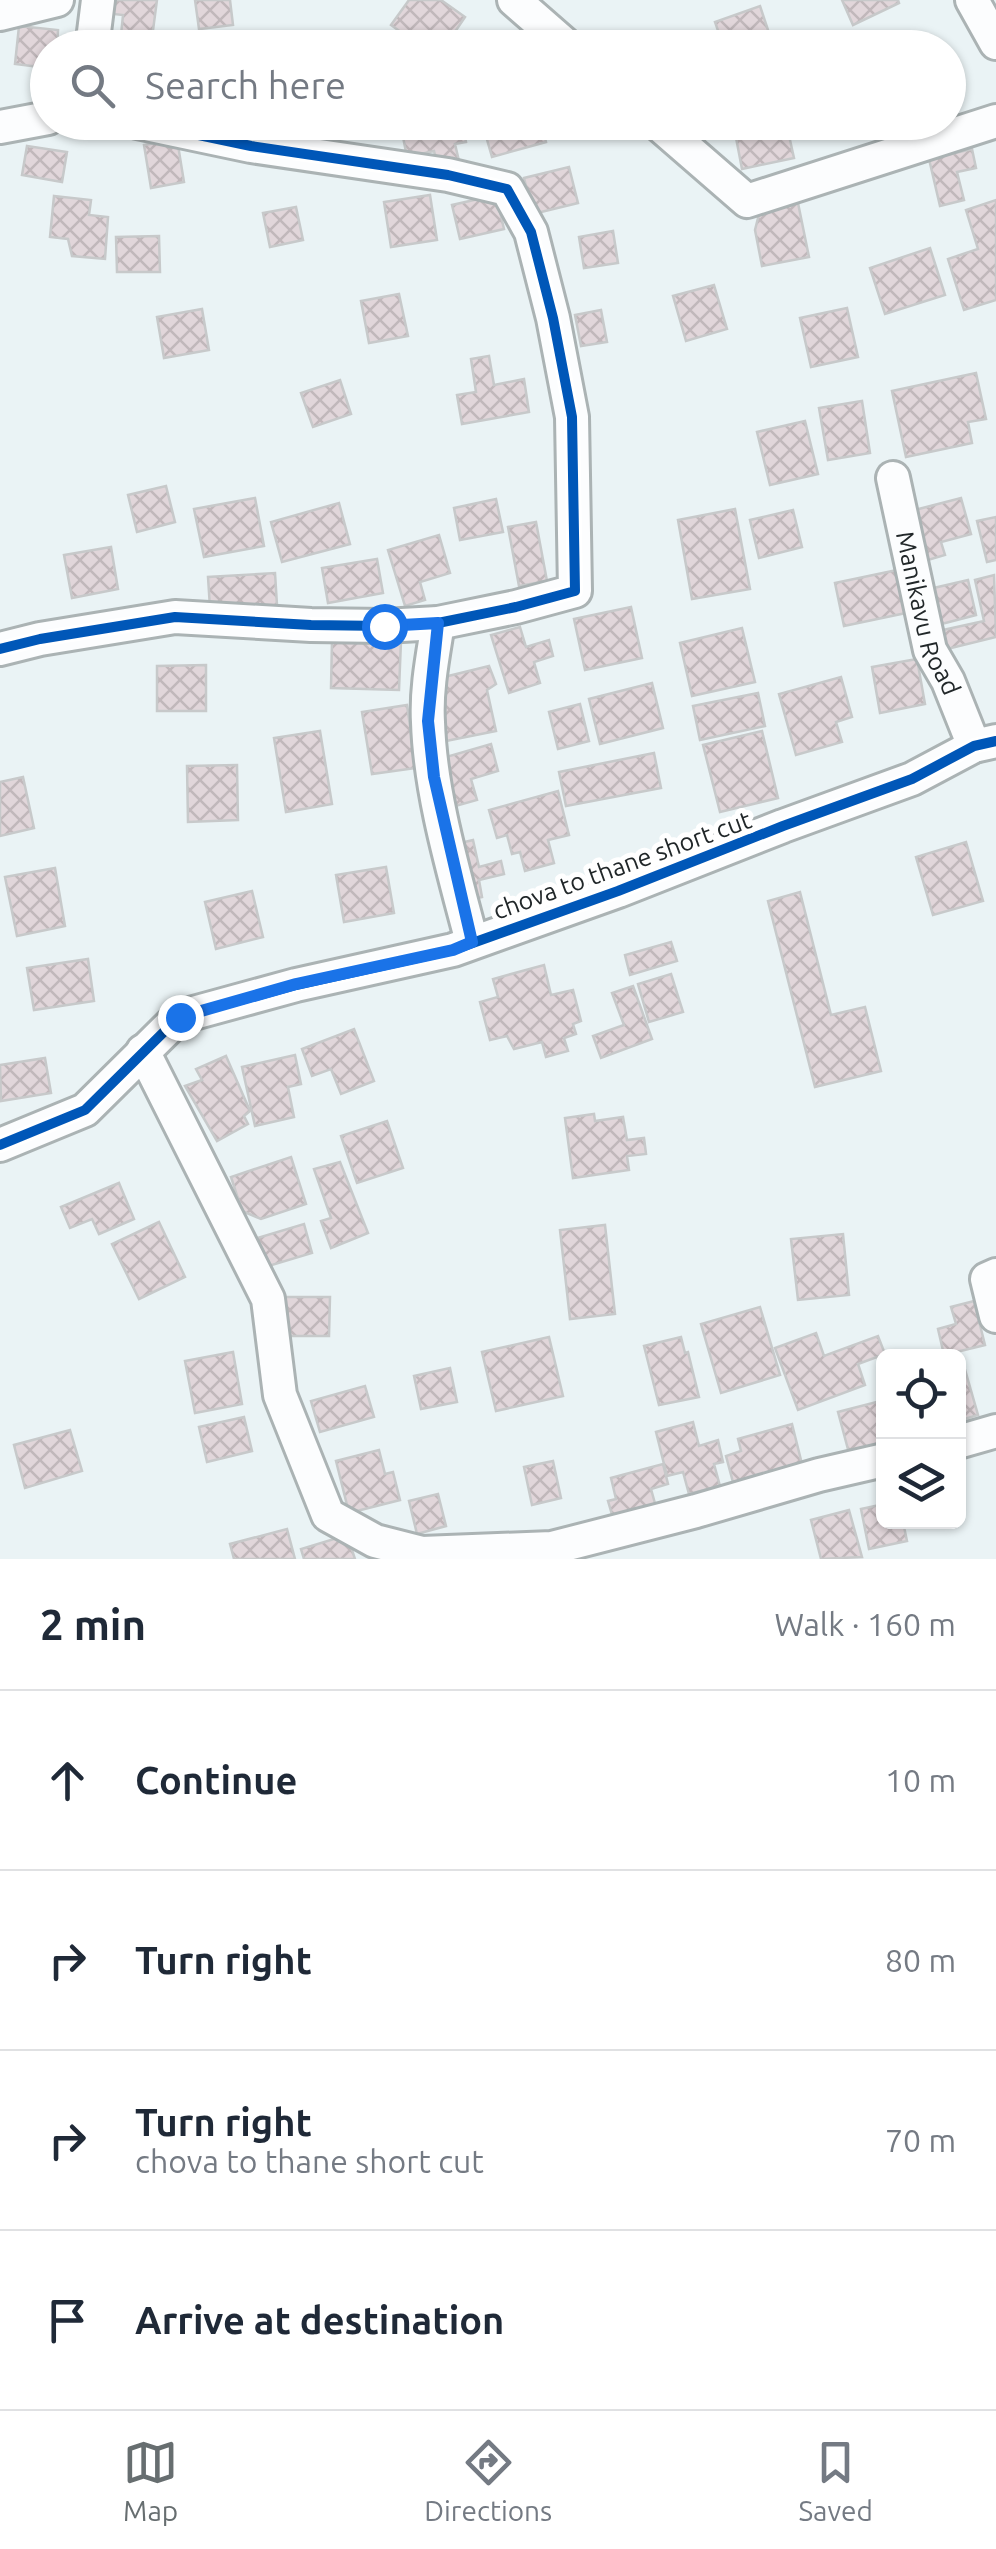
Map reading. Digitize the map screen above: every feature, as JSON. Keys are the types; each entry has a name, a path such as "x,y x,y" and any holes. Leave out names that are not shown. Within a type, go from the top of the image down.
{"street":[{"path":"0,14 57,0"},
{"path":"94,30 98,0"},
{"path":"514,0 548,30"},
{"path":"972,0 996,44"},
{"path":"966,131 996,121"},
{"path":"0,128 30,122"},
{"path":"0,649 175,617 311,625 438,623 575,590 572,417 531,232 507,189 448,175 225,140"},
{"path":"677,140 746,201 937,140"},
{"name":"Manikavu Road","path":"893,478 930,650 985,743"},
{"path":"438,623 428,721 434,777 472,942"},
{"name":"chova to thane short cut","path":"1,1142 85,1110 180,1017 296,984 453,950 912,780 985,743"},
{"path":"143,1051 268,1299 280,1395 328,1515 375,1541 419,1556 552,1548 876,1462"},
{"path":"996,1275 986,1278 996,1316"},
{"path":"966,1440 996,1431"}],"building":[{"path":"107,0 157,0 153,30 122,30 123,15 105,13"},
{"path":"195,0 230,0 233,25 199,29"},
{"path":"409,0 441,0 465,17 456,30 398,30 391,25"},
{"path":"842,0 898,0 899,3 853,25"},
{"path":"760,6 768,30 718,30 715,22"},
{"path":"19,26 58,30 30,30 30,66 15,64"},
{"path":"177,140 184,182 151,188 144,145"},
{"path":"404,140 466,140 455,144 459,161 438,166 434,151 407,157"},
{"path":"487,140 546,140 546,142 492,157"},
{"path":"736,140 790,140 794,158 742,169"},
{"path":"27,146 67,152 62,182 22,175"},
{"path":"972,149 976,168 957,172 964,200 940,206 929,159"},
{"path":"569,167 578,203 533,214 524,178"},
{"path":"430,195 437,240 391,247 384,202"},
{"path":"496,195 504,229 460,239 452,205"},
{"path":"54,196 91,200 89,215 108,217 105,259 72,256 68,239 50,237"},
{"path":"996,200 996,300 964,310 948,259 978,249 966,210"},
{"path":"798,203 809,257 762,266 755,230 760,210"},
{"path":"296,207 303,240 270,247 263,213"},
{"path":"613,231 618,263 584,268 579,237"},
{"path":"159,236 160,272 117,272 116,237"},
{"path":"930,248 945,295 885,314 870,268"},
{"path":"714,285 727,329 686,341 673,296"},
{"path":"399,294 408,336 369,343 361,301"},
{"path":"847,308 858,357 811,367 800,318"},
{"path":"202,309 209,350 164,358 157,317"},
{"path":"601,310 607,342 581,346 575,315"},
{"path":"489,356 494,385 524,379 529,412 462,424 457,395 476,392 471,359"},
{"path":"976,373 986,419 968,422 972,443 906,457 892,391"},
{"path":"340,380 351,414 313,427 301,393"},
{"path":"862,401 870,453 828,460 819,408"},
{"path":"805,421 818,474 770,485 757,432"},
{"path":"166,486 175,522 137,532 128,495"},
{"path":"255,498 264,546 204,557 194,509"},
{"path":"961,498 971,534 941,542 945,555 928,560 915,510"},
{"path":"496,499 503,532 460,540 454,508"},
{"path":"339,503 350,544 282,562 271,522"},
{"path":"735,509 750,589 692,599 678,520"},
{"path":"793,510 802,547 759,558 750,520"},
{"path":"996,517 996,560 987,562 977,521"},
{"path":"536,522 547,581 519,586 508,527"},
{"path":"439,535 450,573 420,582 425,600 405,606 388,550"},
{"path":"111,547 118,589 72,598 64,555"},
{"path":"377,559 383,593 328,603 322,568"},
{"path":"897,570 906,613 844,626 835,583"},
{"path":"275,573 277,605 210,608 208,577"},
{"path":"994,575 996,637 939,651 934,632 984,621 975,580"},
{"path":"968,580 976,615 934,626 925,590"},
{"path":"631,607 642,658 585,670 574,619"},
{"path":"520,627 526,647 549,640 553,656 534,662 540,683 509,693 491,635"},
{"path":"742,628 755,682 692,696 680,643"},
{"path":"332,640 401,641 399,690 331,688"},
{"path":"917,659 925,704 880,713 872,667"},
{"path":"206,665 206,711 157,711 157,666"},
{"path":"489,666 496,684 487,690 496,731 446,741 436,679"},
{"path":"841,677 852,717 836,722 842,742 796,755 779,694"},
{"path":"652,683 663,728 600,744 589,699"},
{"path":"758,693 765,726 700,740 693,706"},
{"path":"580,704 589,741 558,749 549,712"},
{"path":"407,705 416,768 372,774 362,712"},
{"path":"320,731 332,804 286,812 274,738"},
{"path":"762,731 778,798 720,812 703,745"},
{"path":"491,744 498,771 471,779 477,800 452,807 439,759"},
{"path":"654,753 661,788 566,806 559,772"},
{"path":"237,765 238,820 188,822 187,766"},
{"path":"23,777 34,828 0,836 0,782"},
{"path":"558,791 569,835 548,840 554,863 525,871 520,852 512,854 507,835 497,838 489,810"},
{"path":"473,840 479,867 501,861 504,874 479,880 482,897 464,901 452,845"},
{"path":"966,842 983,901 933,915 916,857"},
{"path":"386,867 394,913 344,922 336,875"},
{"path":"55,868 65,926 17,936 5,877"},
{"path":"252,891 263,937 216,949 205,902"},
{"path":"800,892 831,1015 865,1007 881,1071 815,1087 768,901"},
{"path":"671,942 677,961 630,975 625,955"},
{"path":"88,959 94,1001 34,1010 27,968"},
{"path":"544,965 551,995 573,990 581,1021 573,1024 576,1034 564,1038 568,1051 546,1057 542,1042 514,1049 507,1036 490,1040 480,1002 498,997 493,979"},
{"path":"671,974 683,1012 649,1022 638,984"},
{"path":"633,986 652,1039 601,1058 593,1036 624,1025 612,993"},
{"path":"354,1029 374,1081 341,1094 331,1069 312,1076 302,1049"},
{"path":"295,1055 301,1084 288,1087 294,1117 255,1126 242,1067"},
{"path":"226,1056 250,1111 244,1116 248,1124 217,1141 185,1086 202,1080 196,1069"},
{"path":"45,1058 51,1093 1,1101 0,1065"},
{"path":"594,1114 595,1121 623,1117 627,1140 644,1138 646,1154 627,1156 629,1170 573,1178 565,1118"},
{"path":"387,1121 403,1168 357,1183 341,1136"},
{"path":"291,1157 306,1204 261,1219 242,1211 231,1177"},
{"path":"340,1162 368,1233 331,1248 321,1221 331,1218 314,1169"},
{"path":"119,1183 134,1219 99,1234 92,1219 70,1228 61,1207"},
{"path":"159,1222 185,1277 139,1299 112,1244"},
{"path":"304,1224 312,1253 262,1268 254,1239"},
{"path":"605,1225 615,1314 570,1319 560,1230"},
{"path":"843,1234 849,1295 798,1300 791,1239"},
{"path":"282,1297 330,1297 329,1336 282,1336"},
{"path":"974,1301 985,1345 943,1349 938,1329 956,1324 951,1307"},
{"path":"760,1307 780,1375 721,1393 701,1324"},
{"path":"816,1333 824,1356 878,1336 883,1349 876,1349 876,1357 858,1364 865,1385 798,1410 775,1348"},
{"path":"549,1337 563,1396 496,1411 482,1352"},
{"path":"681,1337 699,1397 659,1405 644,1346"},
{"path":"233,1352 242,1404 195,1413 185,1361"},
{"path":"450,1368 457,1402 421,1409 414,1376"},
{"path":"966,1373 978,1415 966,1419"},
{"path":"365,1386 374,1417 320,1432 311,1401"},
{"path":"876,1402 876,1447 849,1453 838,1412"},
{"path":"244,1417 252,1451 207,1462 199,1427"},
{"path":"693,1422 699,1446 718,1440 723,1462 714,1464 720,1486 689,1494 683,1472 667,1476 656,1432"},
{"path":"792,1424 803,1468 734,1486 726,1456 741,1451 738,1439"},
{"path":"70,1430 82,1471 25,1488 14,1445"},
{"path":"379,1450 385,1474 393,1472 400,1500 349,1513 336,1461"},
{"path":"553,1461 561,1498 532,1505 524,1467"},
{"path":"663,1464 668,1484 651,1489 656,1507 613,1518 608,1501 616,1499 611,1478"},
{"path":"438,1494 446,1526 417,1534 409,1501"},
{"path":"876,1506 876,1529 904,1529 907,1541 869,1549 861,1509"},
{"path":"849,1510 862,1557 821,1559 811,1520"},
{"path":"287,1529 295,1559 234,1559 230,1544"},
{"path":"347,1535 355,1559 304,1559 301,1549"}],"cycle path":[{"path":"0,649 175,617 311,625 438,623 575,591 572,417 531,232 507,189 448,175 222,140"},
{"path":"0,1145 85,1110 179,1017 296,985 453,950 912,779 974,746 996,741"}],"route":[{"path":"180,1017 296,984 453,950 472,942 434,777 428,721 438,623 384,626"}]}
